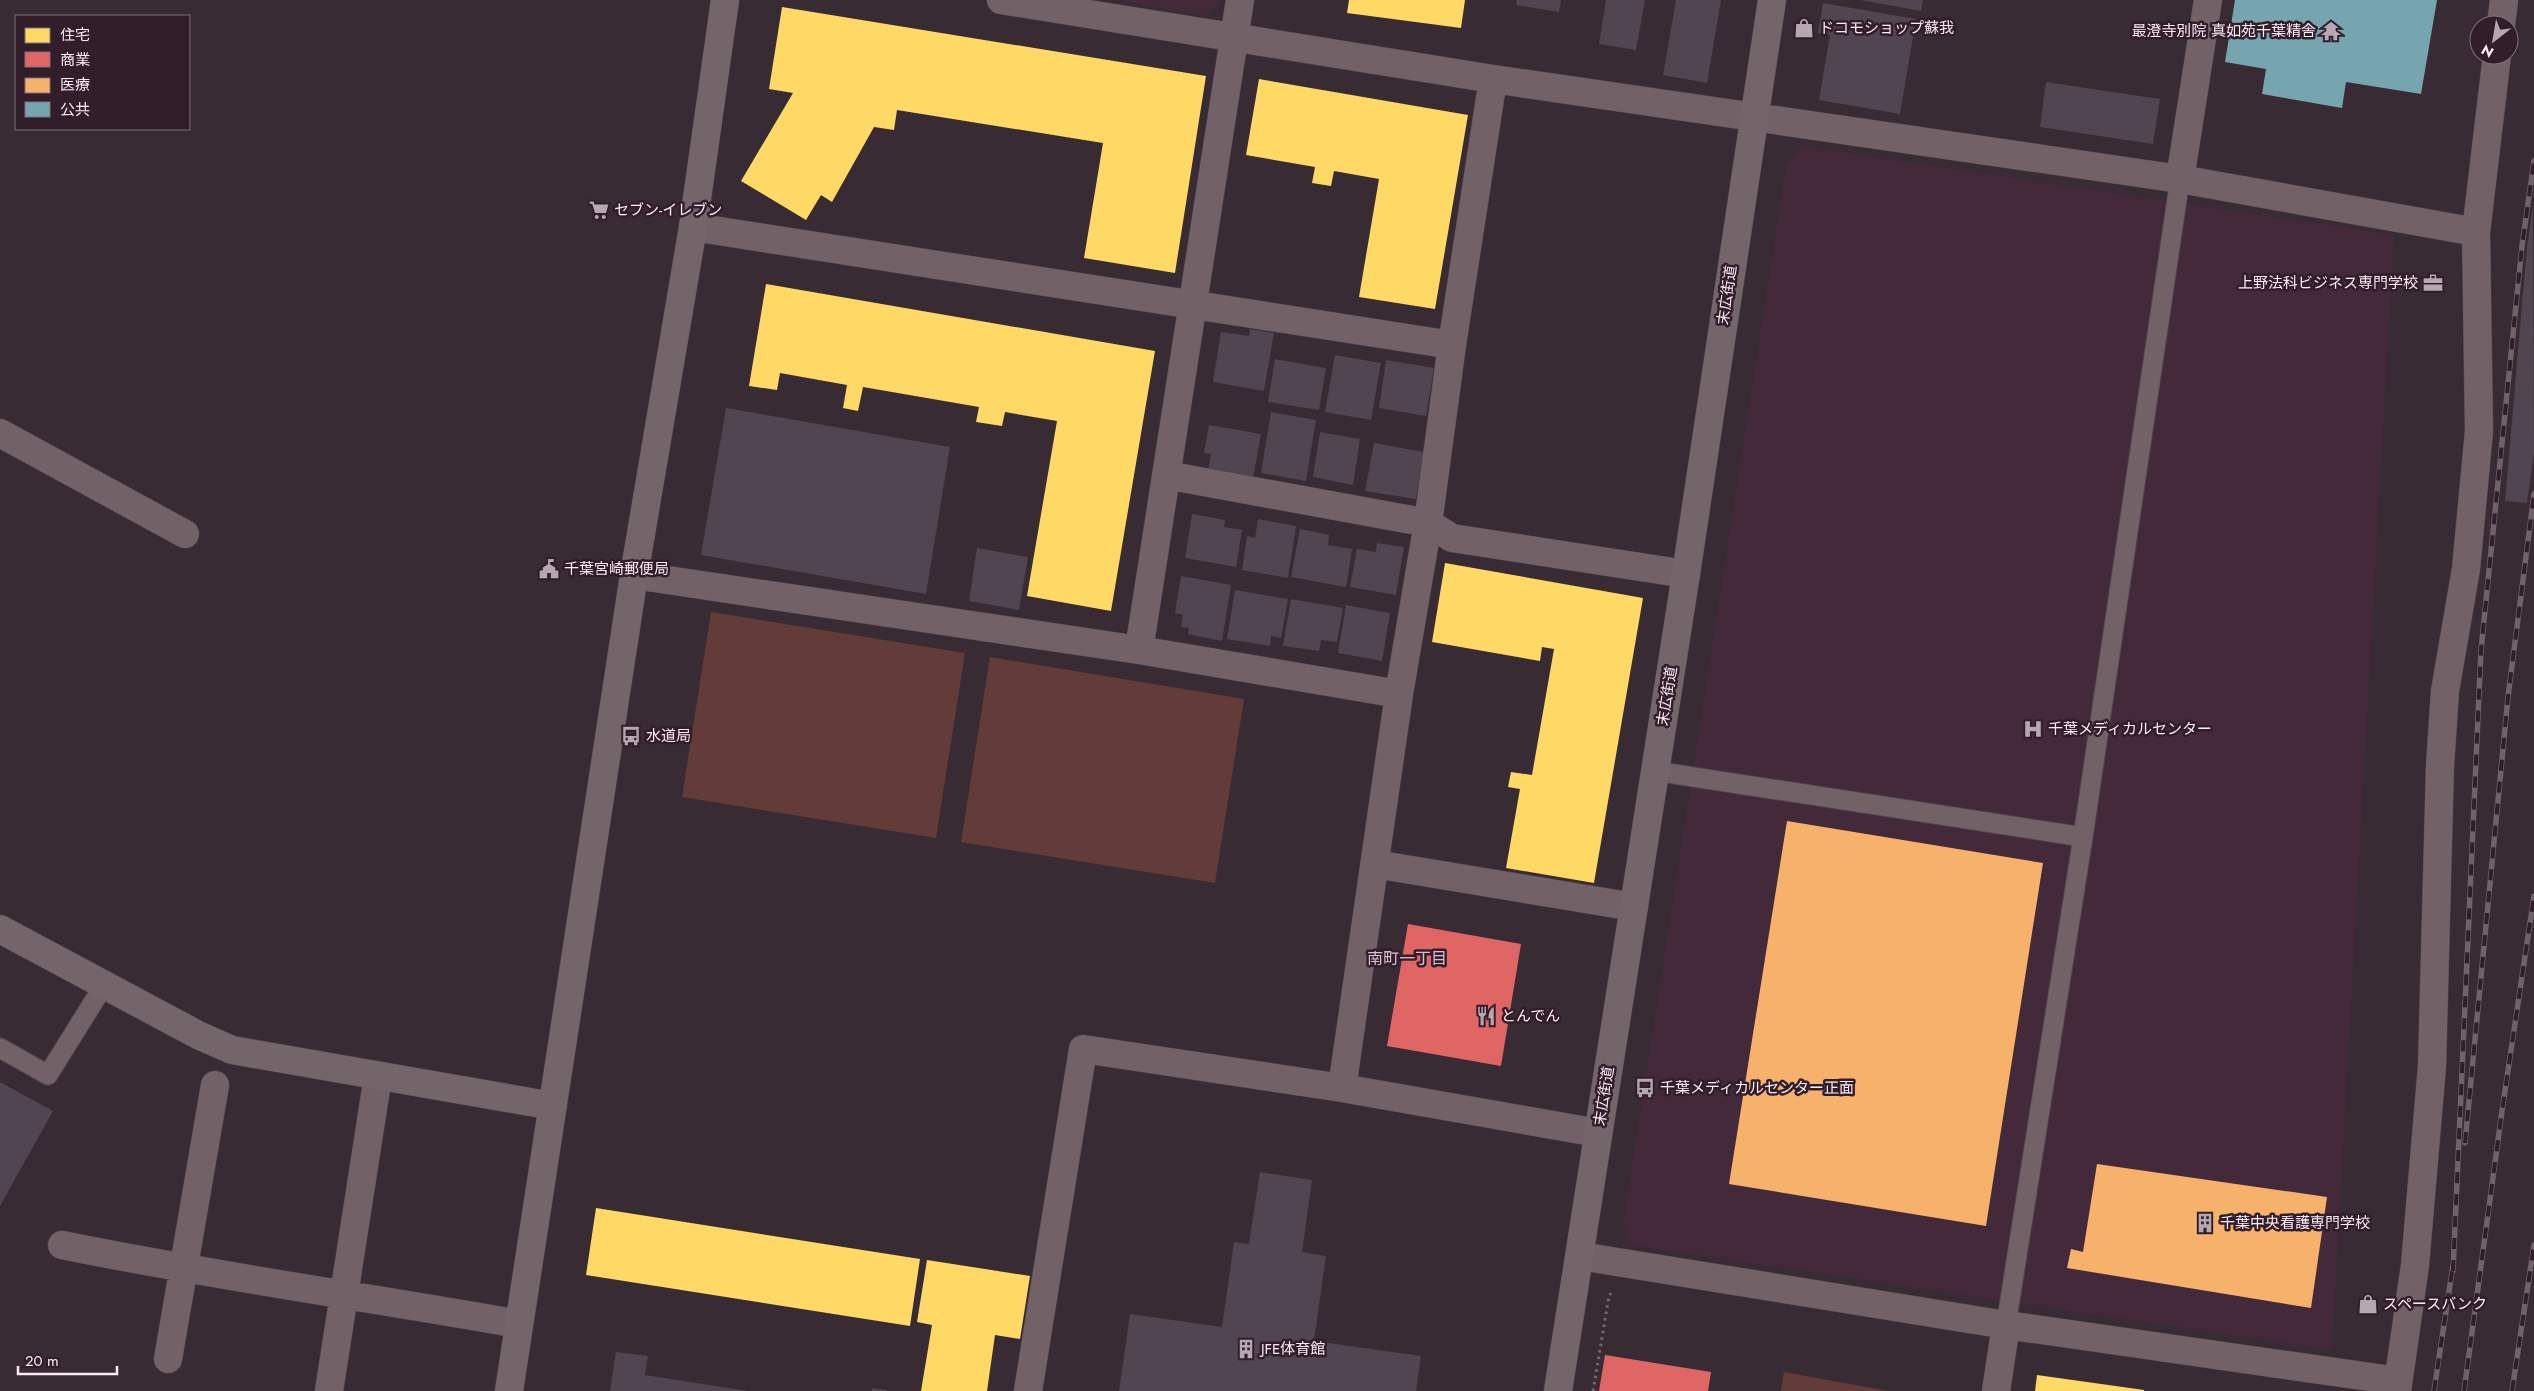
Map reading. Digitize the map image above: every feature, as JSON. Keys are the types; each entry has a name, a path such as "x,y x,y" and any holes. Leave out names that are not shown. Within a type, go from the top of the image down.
{"street":[{"path":"509,1391 634,575 693,227 725,0"},
{"path":"1001,0 1493,79 2180,179 2476,232"},
{"path":"1139,650 1240,0"},
{"name":"末広街道","path":"1558,1391 1686,574 1772,0"},
{"path":"2180,179 2208,0"},
{"path":"2502,15 2504,0"},
{"path":"1580,1256 2397,1386 2415,1265 2432,1066 2440,766 2445,691 2466,570 2480,431 2476,232 2497,65"},
{"path":"1342,1088 1399,694 1428,523 1452,345 1493,79"},
{"path":"693,227 1452,345"},
{"path":"0,432 185,534"},
{"path":"1166,475 1428,523 1452,538 1686,574"},
{"path":"634,575 1139,650 1399,694"},
{"path":"1375,864 1634,907"},
{"path":"0,929 198,1035 232,1050 553,1106"},
{"path":"1028,1391 1083,1049 1342,1088 1598,1134"},
{"path":"329,1391 378,1076"},
{"path":"168,1359 185,1270 215,1086"},
{"path":"62,1245 185,1270 345,1294 519,1324"},
{"path":"1996,1391 2006,1325"}],"lane":[{"path":"2006,1325 2083,837 2180,179"},
{"path":"1655,771 2083,837"},
{"path":"0,1048 48,1075 104,985"}],"path":[{"path":"1593,1391 1609,1296 1614,1291"}],"shaded area":[{"path":"1114,0 1221,0 1206,16"},
{"name":"千葉メディカルセンター","path":"1801,146 2394,235 2332,1350 1632,1245 1623,1224 1786,166"},
{"path":"711,612 965,653 936,838 682,797"},
{"path":"990,657 1244,699 1215,883 961,842"},
{"path":"1784,1372 1888,1391 1781,1391"}],"building: 住宅":[{"path":"1349,0 1465,0 1461,28 1347,13"},
{"path":"782,7 1206,76 1175,273 1084,258 1103,143 897,110 894,130 874,127 832,202 821,195 806,220 741,181 793,93 769,89"},
{"path":"1259,79 1468,115 1435,309 1359,297 1379,179 1334,171 1331,186 1312,183 1315,167 1246,155"},
{"path":"766,284 1155,351 1111,611 1027,596 1057,421 1005,412 1002,426 976,422 979,407 863,387 858,411 843,408 847,385 780,373 777,390 749,386"},
{"path":"1445,563 1643,598 1594,883 1506,868 1520,789 1508,787 1511,772 1532,775 1554,649 1542,647 1540,661 1432,642"},
{"path":"596,1208 920,1259 910,1326 586,1275"},
{"path":"927,1260 1030,1276 1020,1339 995,1335 987,1391 921,1391 932,1325 917,1322"},
{"path":"2037,1375 2144,1390 2144,1391 2035,1391"}],"building: 商業":[{"path":"1408,924 1521,944 1501,1066 1387,1046"},
{"path":"1605,1355 1711,1372 1708,1391 1599,1391"}],"building: 医療":[{"path":"1787,821 2043,863 1986,1226 1729,1184"},
{"name":"千葉中央看護専門学校","path":"2097,1164 2327,1197 2311,1308 2067,1268 2071,1249 2083,1252"}],"building: 公共":[{"name":"最澄寺別院 真如苑千葉精舎","path":"2235,0 2437,0 2421,94 2346,82 2342,108 2262,94 2266,69 2225,62"}],"building: その他":[{"path":"1517,0 1561,0 1559,12 1516,5"},
{"path":"1606,0 1645,0 1636,50 1599,44"},
{"path":"1676,0 1721,0 1707,83 1663,75"},
{"path":"1860,0 1923,0 1921,11"},
{"path":"1823,3 1916,19 1900,114 1819,100 1830,35 1818,33"},
{"path":"2046,82 2160,99 2153,144 2040,127"},
{"path":"2533,206 2534,453 2527,503 2505,501 2527,247"},
{"path":"1250,329 1274,333 1264,391 1213,382 1221,332 1249,336"},
{"path":"1335,355 1381,363 1371,420 1325,412"},
{"path":"1275,359 1326,368 1319,410 1268,402"},
{"path":"1386,360 1434,368 1426,416 1379,408"},
{"path":"726,408 950,447 926,594 701,555"},
{"path":"1271,412 1316,420 1306,481 1261,473"},
{"path":"1209,425 1261,434 1253,478 1208,470 1211,454 1204,453"},
{"path":"1320,432 1360,439 1353,485 1313,477"},
{"path":"1374,443 1424,452 1416,499 1365,491"},
{"path":"1192,514 1225,520 1224,527 1242,530 1236,567 1185,558"},
{"path":"1258,519 1296,526 1288,578 1242,570 1247,536 1255,538"},
{"path":"1300,529 1329,535 1328,545 1352,549 1346,587 1291,577"},
{"path":"1377,543 1404,547 1396,595 1350,587 1357,549 1376,552"},
{"path":"977,548 1028,557 1019,610 969,601"},
{"path":"1181,576 1231,585 1222,641 1188,634 1189,628 1181,627 1183,615 1175,613"},
{"path":"1235,590 1288,599 1281,638 1271,636 1270,646 1227,639"},
{"path":"1291,599 1343,608 1337,642 1321,640 1319,651 1283,646"},
{"path":"1346,605 1390,613 1382,661 1338,653"},
{"path":"0,1082 53,1111 0,1206"},
{"path":"1260,1172 1312,1180 1302,1252 1326,1256 1314,1341 1421,1356 1416,1391 1119,1391 1130,1314 1222,1327 1234,1242 1249,1244"},
{"path":"616,1352 648,1356 645,1375 748,1391 610,1391"},
{"path":"872,1388 887,1390 887,1391 872,1391"}],"railway":[{"path":"2453,1271 2481,650 2522,246 2534,161"},
{"path":"2465,1143 2508,697 2534,494"},
{"path":"2464,1391 2502,1111 2534,896"},
{"path":"2512,1391 2534,1245"},
{"path":"2434,1391 2453,1265"}],"place":[{"name":"ドコモショップ蘇我","path":"1804,28"},
{"name":"最澄寺別院 真如苑千葉精舎","path":"2331,31"},
{"name":"セブン-イレブン","path":"599,210"},
{"name":"上野法科ビジネス専門学校","path":"2433,283"},
{"name":"千葉宮崎郵便局","path":"549,569"},
{"name":"千葉メディカルセンター","path":"2033,729"},
{"name":"水道局","path":"631,736"},
{"name":"とんでん","path":"1486,1016"},
{"name":"千葉メディカルセンター正面","path":"1645,1088"},
{"name":"千葉中央看護専門学校","path":"2205,1223"},
{"name":"スペースバンク","path":"2368,1304"},
{"name":"JFE体育館","path":"1246,1349"}],"district":[{"name":"南町一丁目","path":"1407,958"}]}
